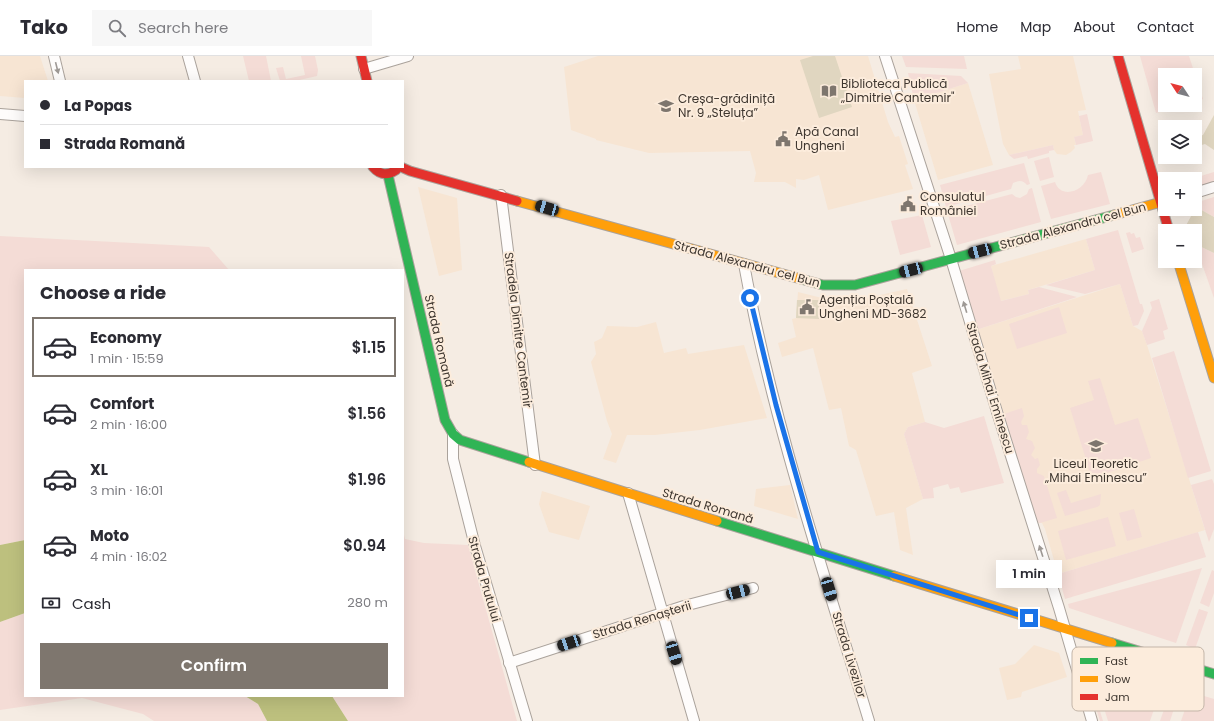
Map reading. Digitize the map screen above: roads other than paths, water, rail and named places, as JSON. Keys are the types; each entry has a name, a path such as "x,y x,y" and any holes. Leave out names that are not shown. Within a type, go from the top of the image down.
{"main road":[{"path":"361,56 367,80"},
{"path":"1118,56 1158,186"},
{"path":"374,168 379,174 388,175 393,173 397,168"},
{"name":"Strada Alexandru cel Bun","path":"403,168 823,285 855,285 1158,203"},
{"name":"Strada Romană","path":"388,175 445,420 453,434 460,440 535,465 1125,647"},
{"path":"1180,268 1214,378"},
{"name":"Strada Romană","path":"1204,671 1214,674"}],"street":[{"path":"54,56 60,80"},
{"path":"188,56 195,80"},
{"path":"364,69 408,56"},
{"name":"Strada Mihai Eminescu","path":"885,56 951,259 1072,653"},
{"path":"0,114 24,116"},
{"path":"1202,190 1214,187"},
{"name":"Stradela Dimitre Cantemir","path":"501,195 535,465"},
{"name":"Strada Livezilor","path":"744,264 750,298 776,405 818,552 869,721"},
{"name":"Strada Prutului","path":"453,434 454,459 474,546 527,721"},
{"path":"628,493 694,721"},
{"name":"Strada Renașterii","path":"508,662 662,613 753,588"},
{"name":"Strada Mihai Eminescu","path":"1089,711 1092,721"}],"place":[{"name":"Biblioteca Publică „Dimitrie Cantemir\"","path":"829,91"},
{"name":"Creșa-grădiniță Nr. 9 „Steluța”","path":"666,106"},
{"name":"Apă Canal Ungheni","path":"783,139"},
{"name":"Consulatul României","path":"908,204"},
{"name":"Agenția Poștală Ungheni MD-3682","path":"807,307"},
{"name":"Liceul Teoretic „Mihai Eminescu”","path":"1096,446"}]}
